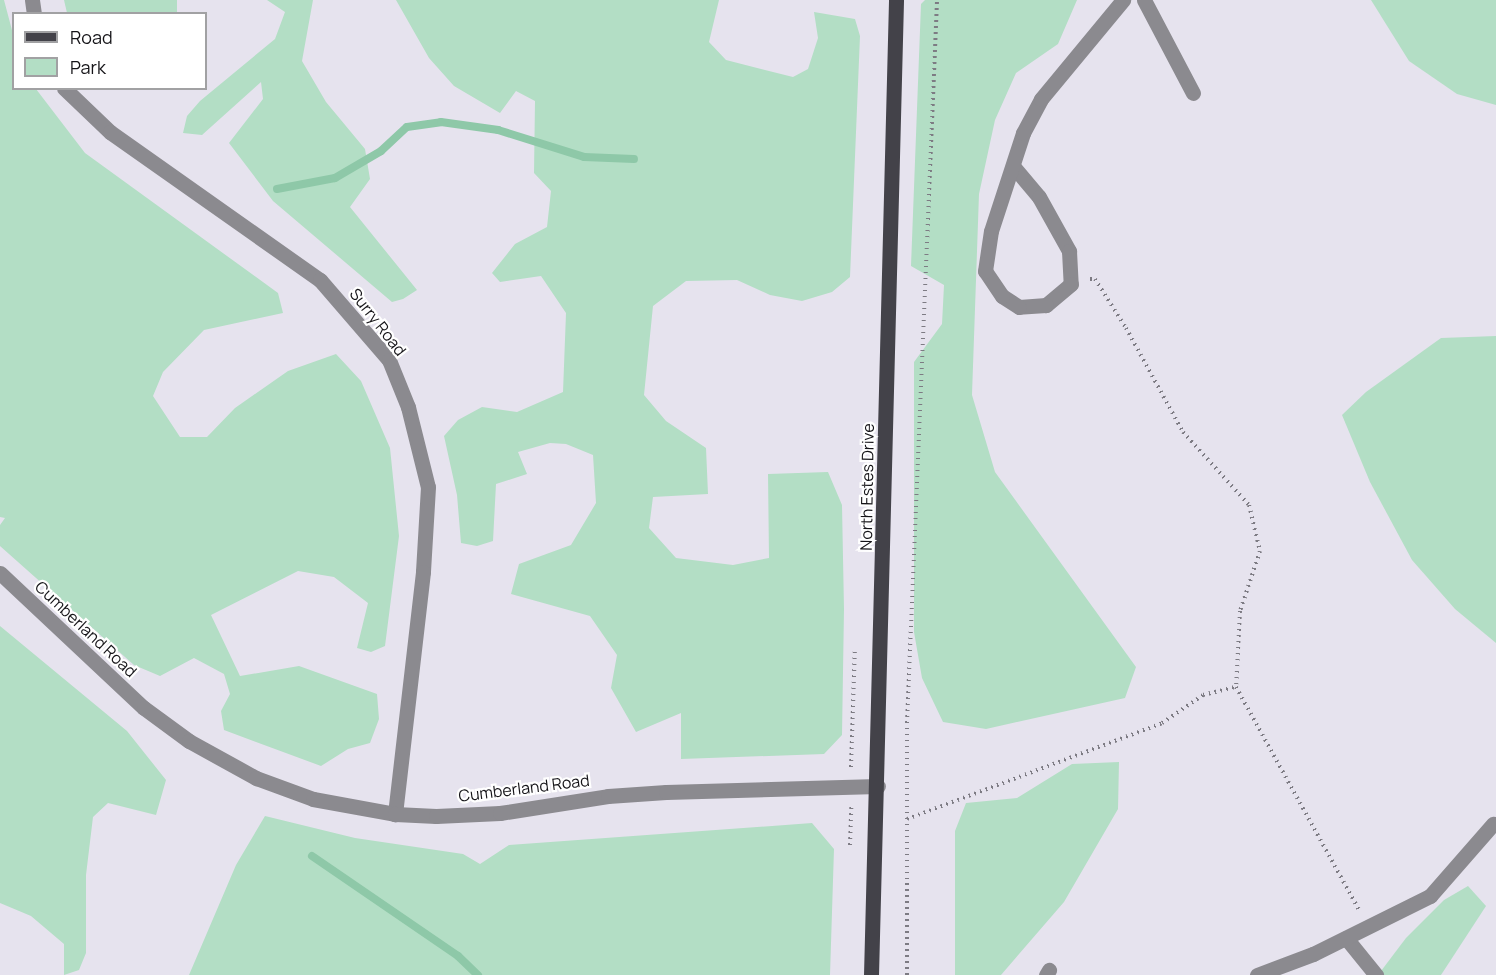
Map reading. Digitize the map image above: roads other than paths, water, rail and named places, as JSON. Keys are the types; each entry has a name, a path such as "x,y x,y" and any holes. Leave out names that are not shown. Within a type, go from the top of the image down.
{"main road":[{"name":"North Estes Drive","path":"871,975 878,786 896,0"}],"street":[{"path":"1013,166 1039,197 1069,251 1071,284 1046,305 1019,307 1002,296 986,271 991,231 1023,133 1041,99 1124,0"},
{"path":"1144,0 1193,93"},
{"name":"Surry Road","path":"66,90 110,132 320,280 389,360 408,407 428,487 423,572 395,814"},
{"name":"Cumberland Road","path":"0,573 144,708 189,741 256,778 313,799 395,814 500,813 608,796 720,789 878,786"},
{"path":"1257,975 1346,939 1430,896 1493,824"},
{"path":"1346,939 1376,975"}],"waterway":[{"path":"277,189 335,178 381,151 407,127 441,122 498,130 584,157 634,159"},
{"path":"312,856 458,956 478,975"}]}
